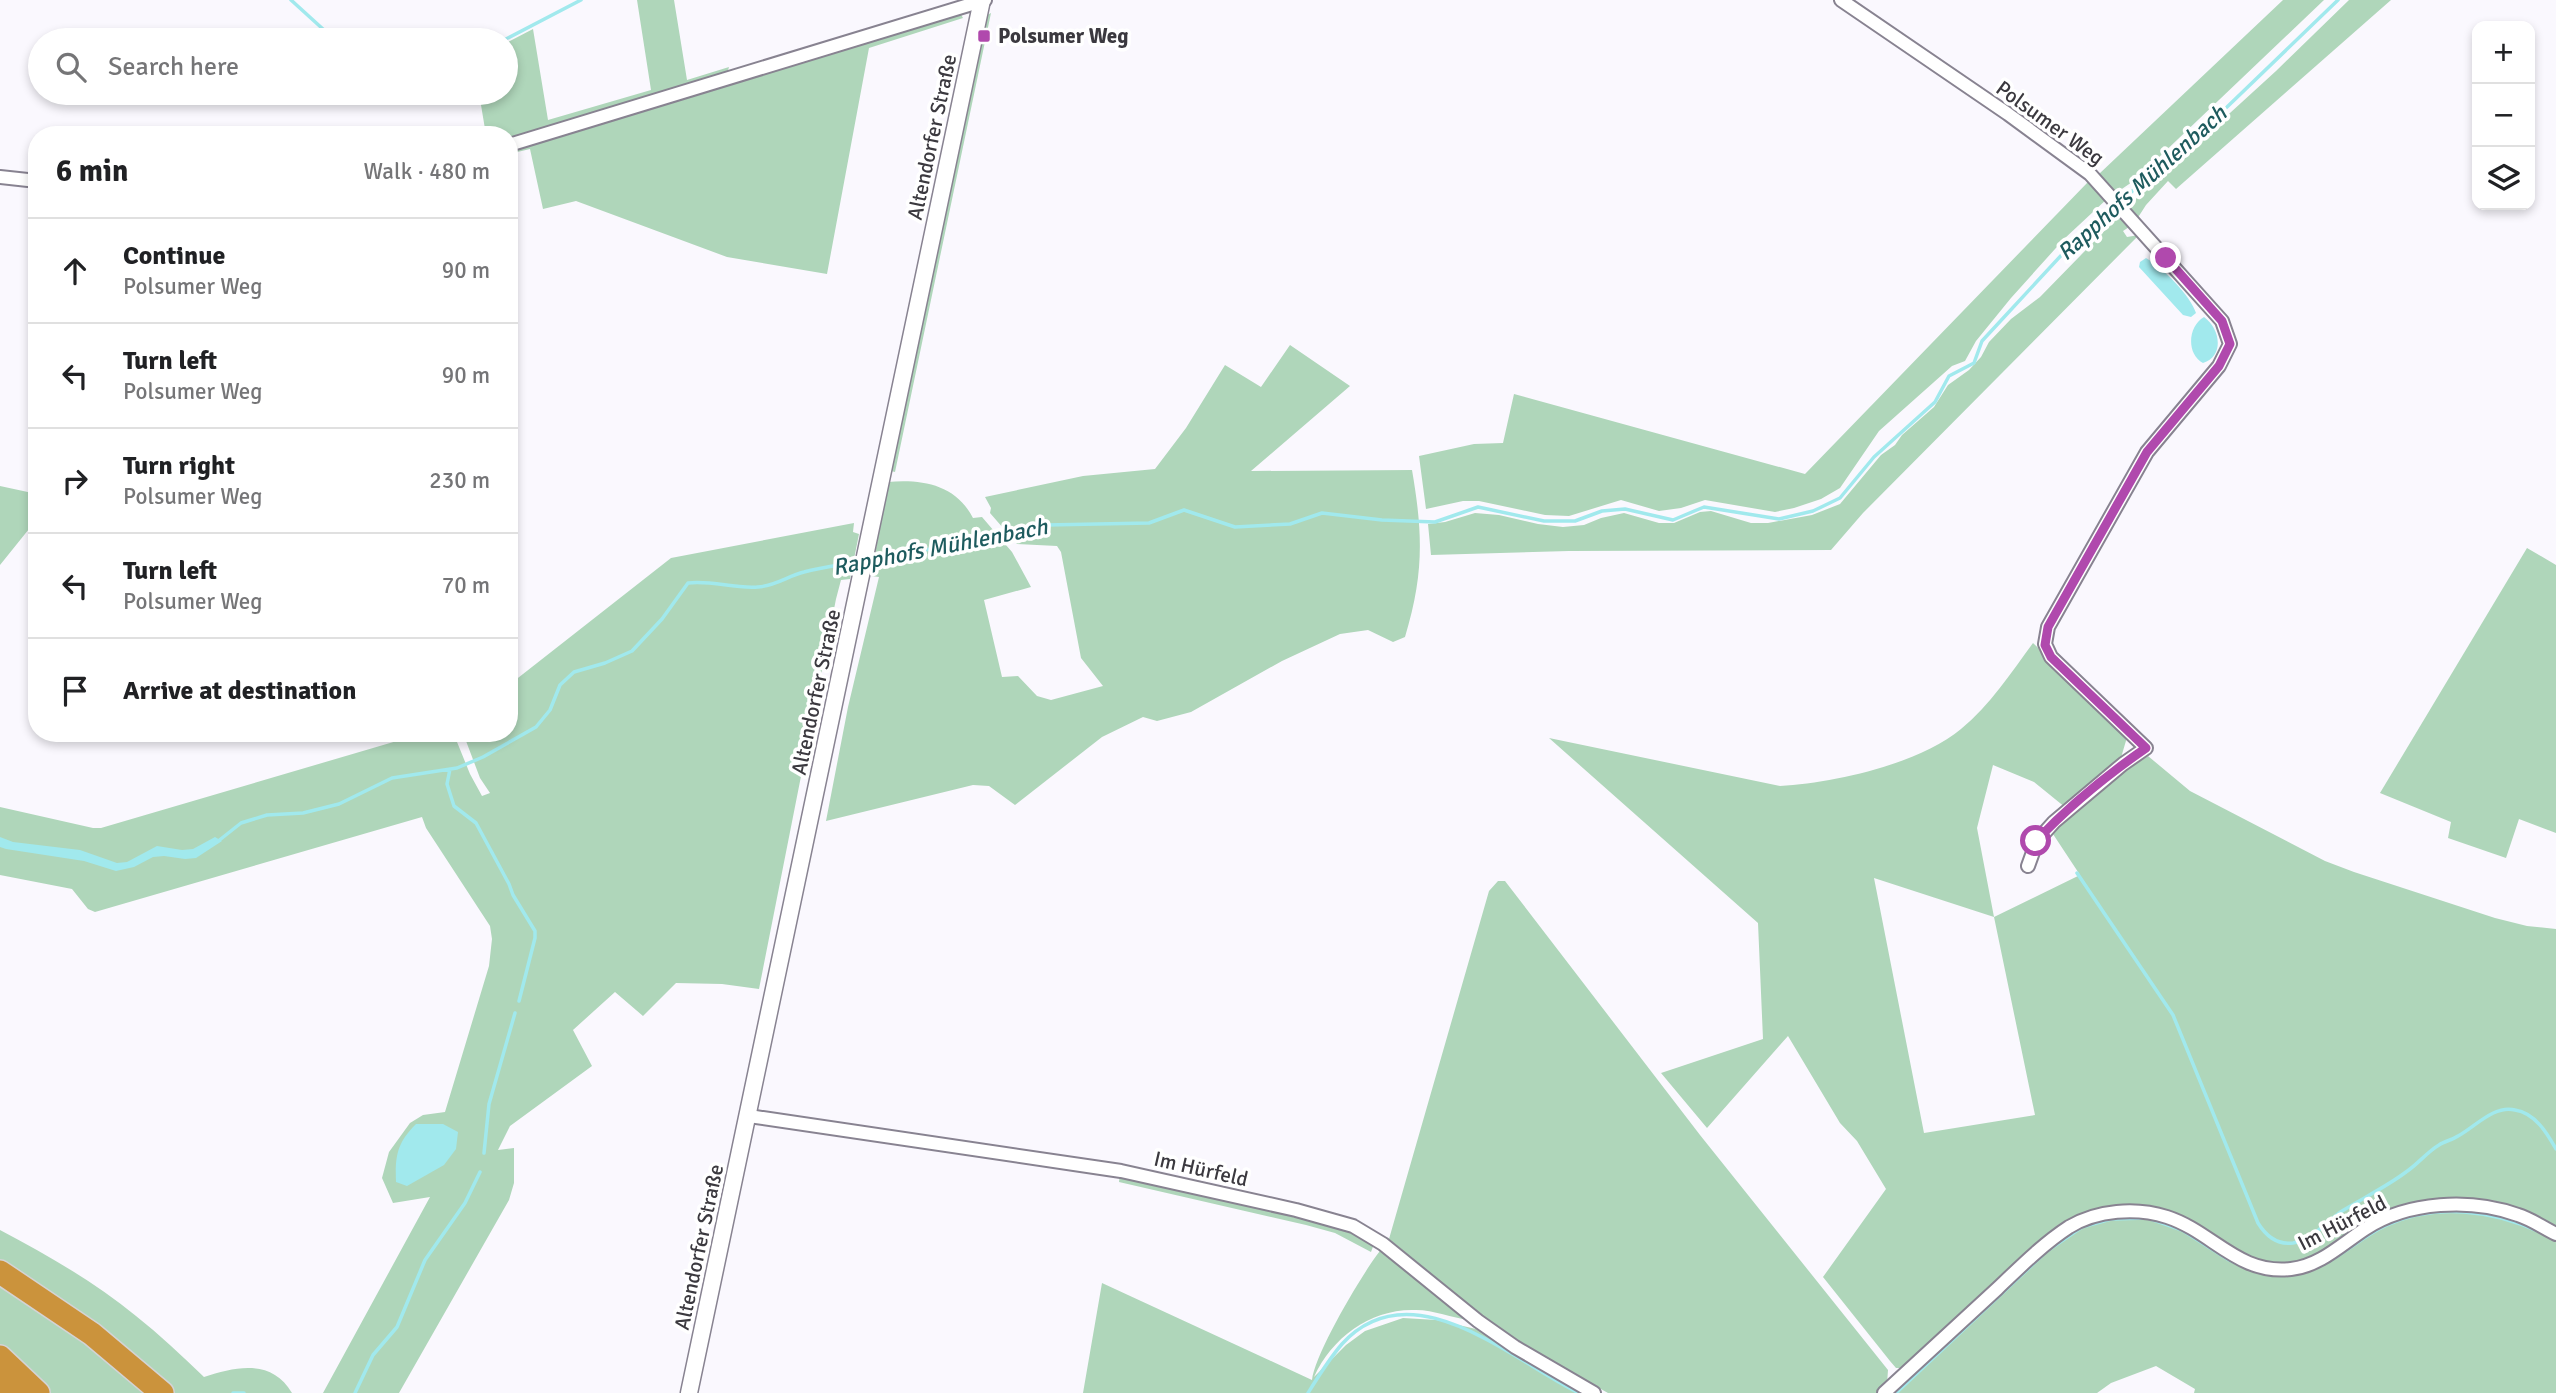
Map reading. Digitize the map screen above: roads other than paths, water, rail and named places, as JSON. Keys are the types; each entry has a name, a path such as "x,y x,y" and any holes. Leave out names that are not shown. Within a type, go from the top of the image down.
{"highway":[{"path":"0,1272 92,1334 162,1393"},
{"path":"0,1357 38,1393"},
{"path":"0,1383 10,1393"}],"street":[{"path":"518,142 983,0"},
{"name":"Altendorfer Straße","path":"689,1393 983,0"},
{"name":"Polsumer Weg","path":"1840,0 2008,114 2090,174 2222,321 2230,344 2219,366 2147,452 2048,627 2045,645 2051,657 2146,748 2054,822 2036,841 2028,866"},
{"path":"0,177 28,180"},
{"name":"Im Hürfeld","path":"749,1116 1121,1171 1296,1210 1353,1226 1383,1244 1478,1321 1537,1361 1594,1393"},
{"name":"Im Hürfeld","path":"1884,1393 2041,1248 2071,1226 2104,1213 2134,1211 2166,1216 2187,1226 2241,1261 2269,1269 2292,1269 2315,1262 2390,1216 2430,1207 2481,1205 2519,1215 2556,1234"}],"water":[{"path":"2146,258 2175,282 2196,313 2191,317 2183,315 2139,267 2140,262"},
{"path":"2204,317 2214,328 2218,341 2215,354 2203,363 2194,353 2191,340 2195,327"},
{"path":"0,837 13,842 80,850 117,863 127,862 157,846 182,850 193,849 215,837 222,841 196,858 153,857 134,867 116,871 84,861 6,849 0,847"},
{"path":"416,1124 443,1124 458,1132 456,1149 444,1165 407,1186 396,1182 397,1157 405,1137"}],"waterway":[{"path":"291,0 322,28"},
{"path":"518,33 581,0"},
{"name":"Rapphofs Mühlenbach","path":"2120,202 2227,107 2338,0"},
{"name":"Rapphofs Mühlenbach","path":"868,560 936,548 987,543 1046,525 1149,523 1184,510 1235,527 1290,524 1322,513 1382,520 1435,522 1478,507 1544,521 1575,521 1602,511 1625,509 1673,520 1704,507 1779,519 1813,511 1840,498 1874,457 1935,402 1949,376 1974,363 1982,341 2080,235 2114,206"},
{"name":"Rapphofs Mühlenbach","path":"518,737 536,727 550,710 560,685 574,672 632,651 662,619 688,583 764,586 810,570 857,562"},
{"name":"Rapphofs Mühlenbach","path":"217,842 241,823 267,815 303,813 339,804 392,778 457,768 510,742"},
{"path":"450,769 447,784 454,806 476,823 535,931 519,1001"},
{"path":"2077,873 2173,1015 2258,1223 2272,1239 2293,1243 2306,1238 2342,1211 2410,1169 2435,1148 2492,1113 2507,1109 2529,1115 2544,1130 2556,1149"},
{"path":"484,1153 489,1104 515,1013"},
{"path":"355,1393 373,1355 397,1327 425,1260 465,1203 480,1172"},
{"path":"2322,1265 2387,1225 2425,1214 2483,1214 2522,1224 2540,1232"},
{"path":"1896,1393 2047,1251 2082,1227 2111,1219 2148,1218 2182,1230 2229,1260 2254,1271"},
{"path":"1308,1393 1342,1344 1370,1323 1399,1315 1430,1317 1462,1328 1579,1393"},
{"path":"233,1393 244,1393"}],"place":[{"name":"Polsumer Weg","path":"984,36"}]}
